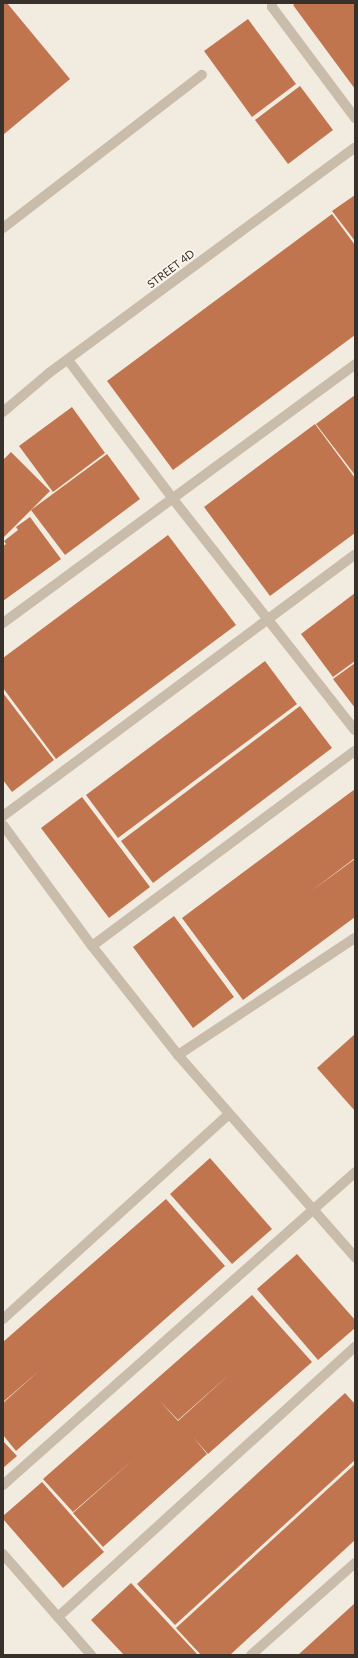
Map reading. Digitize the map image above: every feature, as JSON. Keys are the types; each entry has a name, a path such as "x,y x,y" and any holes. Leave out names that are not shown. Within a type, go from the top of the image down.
{"street":[{"path":"272,3 272,7 355,118"},
{"path":"3,228 202,75"},
{"name":"STREET 4D","path":"3,412 68,360 355,147"},
{"path":"68,360 173,499 269,617 355,730"},
{"path":"3,623 355,364"},
{"path":"3,816 269,617 355,555"},
{"path":"92,946 355,751"},
{"path":"3,825 92,946 178,1055 228,1114 355,1257"},
{"path":"178,1055 355,938"},
{"path":"3,1319 228,1114"},
{"path":"3,1485 355,1172"},
{"path":"58,1617 355,1346"},
{"path":"3,1554 91,1655"},
{"path":"251,1655 355,1563"}],"building":[{"path":"3,3 7,3 70,79 3,135"},
{"path":"296,3 355,3 355,89 293,5"},
{"path":"248,19 296,84 252,117 204,51"},
{"path":"300,86 333,130 288,164 255,120"},
{"path":"355,195 355,241 332,211"},
{"path":"332,214 355,245 355,335 173,470 107,381"},
{"path":"355,395 355,475 316,424"},
{"path":"72,407 105,453 53,492 19,446"},
{"path":"315,424 355,478 355,533 270,596 204,507"},
{"path":"11,452 50,491 3,538 3,460"},
{"path":"107,454 140,499 65,555 31,510"},
{"path":"30,517 61,559 3,601 3,546 6,544 4,541 18,530 16,527"},
{"path":"168,535 236,625 56,759 3,688 3,658"},
{"path":"355,593 355,661 333,677 301,634"},
{"path":"265,661 297,704 118,838 86,795"},
{"path":"355,663 355,708 333,679"},
{"path":"3,693 54,760 12,792 3,780"},
{"path":"300,706 332,748 153,883 121,841"},
{"path":"355,789 355,858 310,892 355,859 355,917 243,1000 182,918"},
{"path":"82,797 150,887 109,918 41,828"},
{"path":"174,916 234,997 193,1028 133,947"},
{"path":"355,1034 355,1111 317,1068"},
{"path":"210,1158 272,1229 232,1264 170,1194"},
{"path":"166,1199 225,1266 16,1451 3,1435 3,1403 41,1369 3,1402 3,1342"},
{"path":"297,1254 355,1320 355,1328 318,1360 257,1289"},
{"path":"252,1295 312,1362 208,1454 193,1437 207,1454 103,1547 73,1513 135,1458 73,1512 43,1479","holes":["232,1372 178,1421 158,1399 178,1420"]},
{"path":"345,1393 355,1404 355,1460 175,1625 137,1584"},
{"path":"3,1441 17,1456 3,1468"},
{"path":"355,1464 355,1540 230,1655 201,1655 176,1628"},
{"path":"42,1482 104,1552 63,1588 3,1519 3,1516"},
{"path":"131,1583 198,1655 124,1655 91,1620"},
{"path":"355,1603 355,1655 298,1655"}]}
